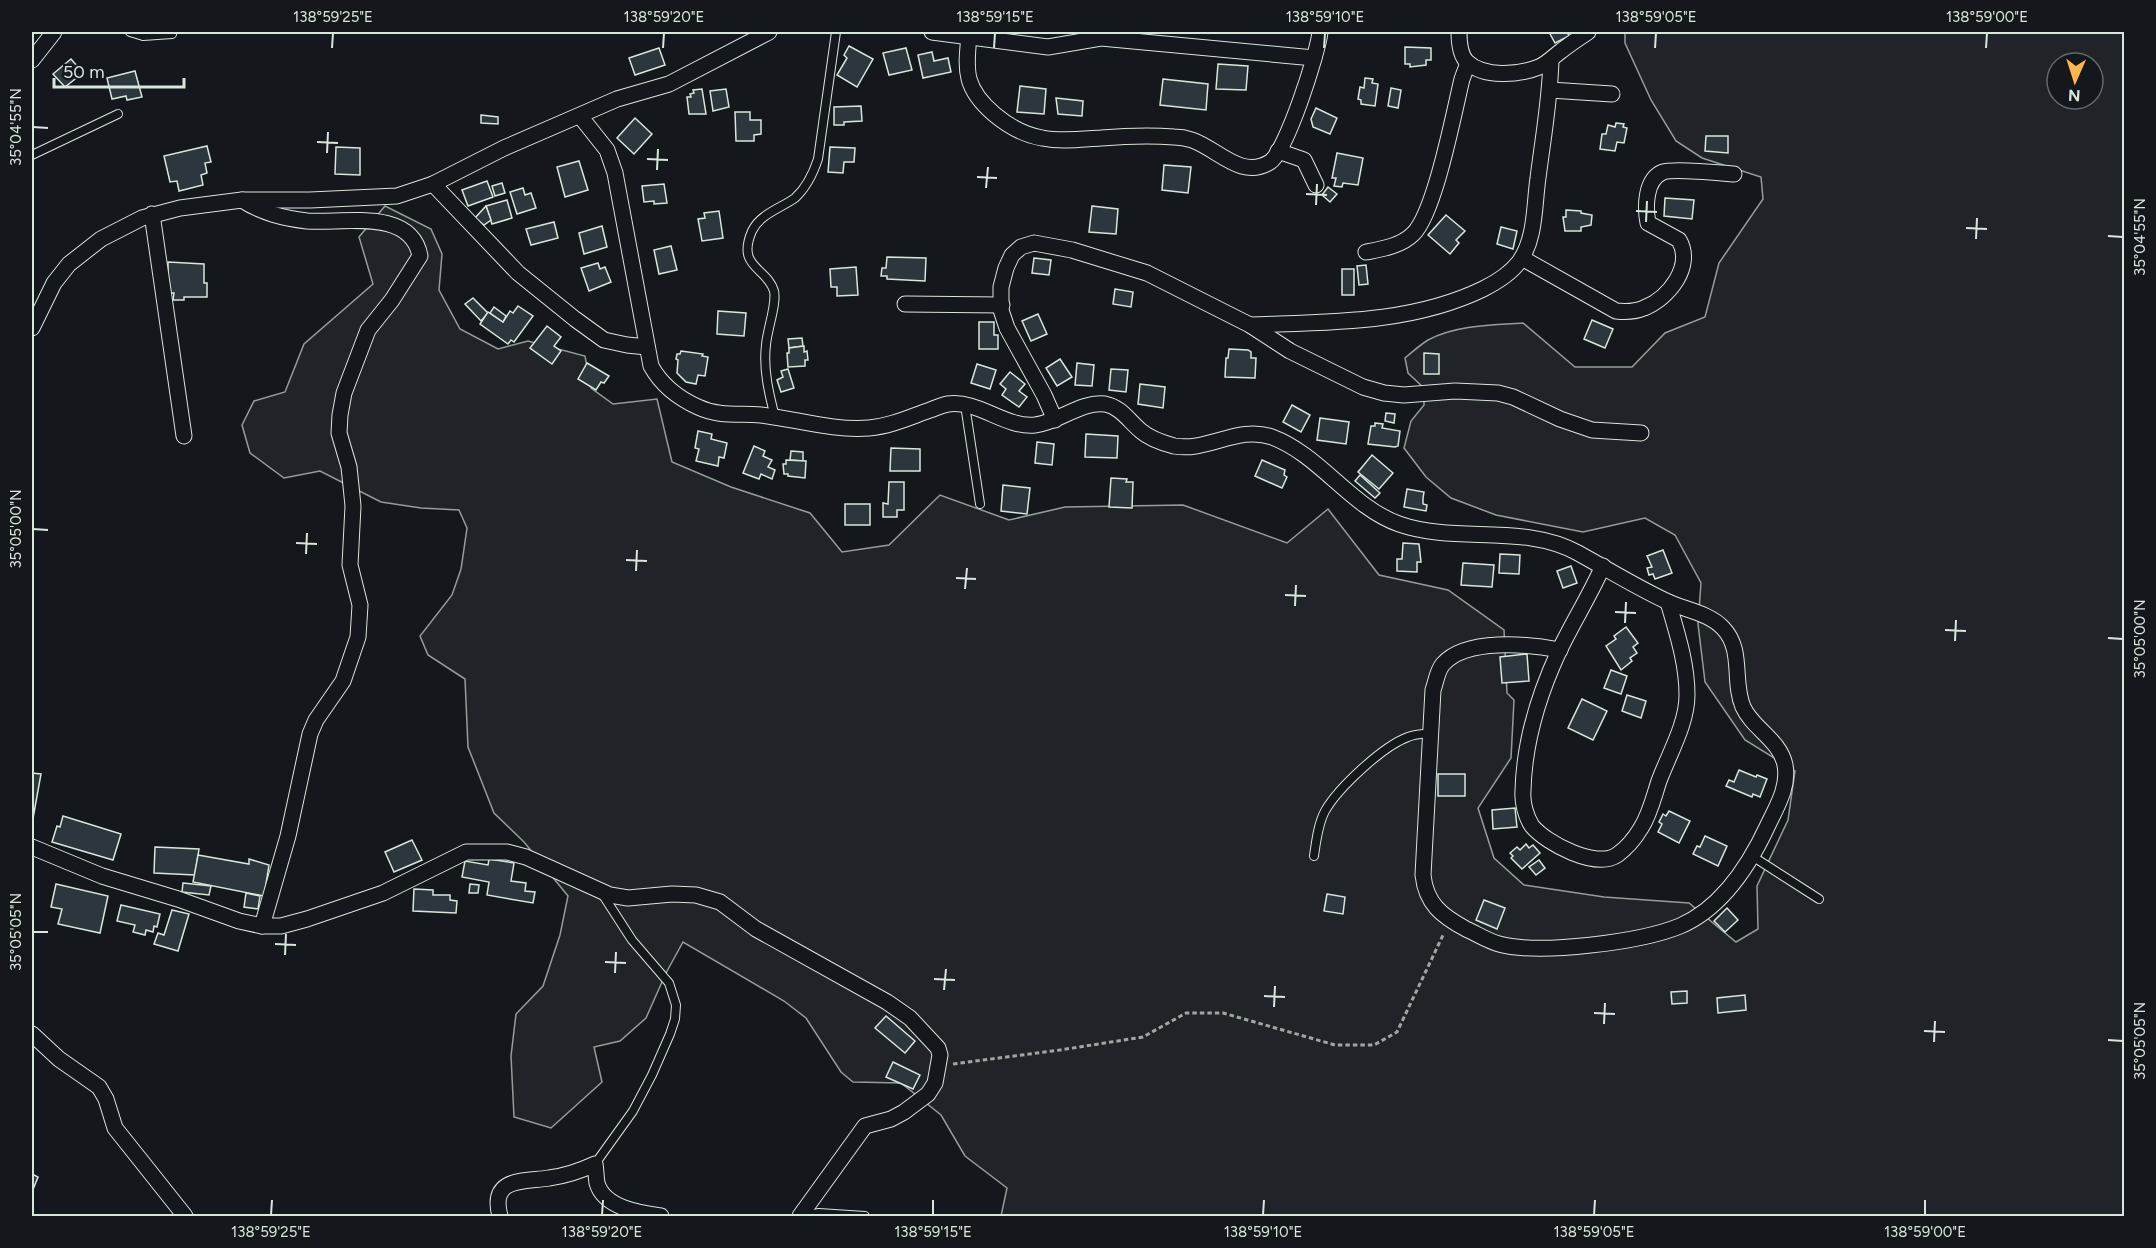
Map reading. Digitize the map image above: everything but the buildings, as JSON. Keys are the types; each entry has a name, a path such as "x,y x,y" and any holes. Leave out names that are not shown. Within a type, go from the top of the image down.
{"street":[{"path":"32,60 54,32"},
{"path":"32,327 54,283 69,264 101,238 126,224 152,214 180,208 242,200 397,196 433,184 504,148 617,99 669,84 769,32"},
{"path":"932,32 1048,47 1101,38 1314,58"},
{"path":"969,37 966,66 977,96 1001,120 1020,131 1041,138 1066,140 1151,136 1191,139 1239,166 1250,168 1262,166 1273,160 1278,151 1303,93 1320,32"},
{"path":"1459,32 1462,52 1468,63 1476,69 1499,74 1518,74 1540,66 1588,32"},
{"path":"1250,325 1361,320 1443,305 1469,296 1510,272 1522,258 1532,230 1550,90 1551,60"},
{"path":"1366,252 1405,241 1422,223 1432,196 1468,63"},
{"path":"1550,90 1612,94"},
{"path":"580,116 607,150 615,173 651,366 658,379 674,394 699,408 720,415 756,414 846,428 869,428 894,423 948,404 965,405 1021,425 1039,425 1090,405 1102,404 1112,406 1143,433 1172,445 1206,446 1224,437 1248,434 1269,436 1290,447 1319,468 1374,513 1401,525 1464,534 1550,541 1566,546 1668,602 1704,615 1720,625 1730,637 1736,653 1743,706 1748,715 1776,746 1784,761 1786,785 1740,877 1717,900 1680,926 1604,943 1524,948 1497,943 1450,920 1434,907 1425,888 1424,860 1433,690 1442,666 1463,651 1484,647 1535,646 1560,650"},
{"path":"1278,151 1304,160 1316,185"},
{"path":"1522,258 1616,311 1629,312 1644,309 1660,300 1674,283 1682,270 1685,257 1679,240 1648,223 1645,207 1654,179 1664,172 1734,174"},
{"path":"433,184 518,273 575,319 603,340 647,346"},
{"path":"242,200 259,210 308,221 387,223 413,239 420,255 392,300 368,330 344,393 339,433 349,467 353,506 350,565 360,605 358,637 343,681 316,720 310,734 288,836 262,926"},
{"path":"152,214 184,436"},
{"path":"1055,420 1044,395 1007,328 1002,305 1001,287 1012,255 1021,247 1034,243 1083,253 1147,273 1250,325 1290,351 1363,387 1384,393 1404,394 1455,391 1498,393 1592,430 1641,432"},
{"path":"905,304 1002,305"},
{"path":"1603,566 1560,650 1536,713 1527,753 1522,794 1531,824 1540,834 1575,853 1606,860 1626,848 1642,826 1685,711 1687,698 1684,659 1668,602"},
{"path":"32,847 102,876 178,899 231,919 262,926 281,926 308,919 383,893 466,852 507,852 526,857 610,896 628,898 672,894 696,895 720,902 756,929 887,1002 910,1018 938,1048 939,1065 936,1083 921,1099 891,1119 865,1126 801,1216"},
{"path":"32,1034 59,1059 99,1087 106,1099 115,1128 185,1216"},
{"path":"500,1216 499,1200 502,1190 509,1184 520,1180 546,1179 564,1175 595,1164 597,1184 612,1201 627,1209 662,1216"}],"lane":[{"path":"130,32 143,36 172,34"},
{"path":"775,417 765,365 774,295 769,281 751,262 748,252 749,240 757,223 804,189 814,173 836,32"},
{"path":"32,155 118,114"},
{"path":"965,405 980,504"},
{"path":"1314,856 1318,832 1325,812 1357,773 1406,738 1431,733"},
{"path":"1752,856 1819,899"},
{"path":"595,1164 633,1111 652,1075 670,1034 675,1019 676,1005 669,983 632,940 600,891"},
{"path":"801,1216 819,1213 865,1216"}],"path":[{"path":"939,1065 1143,1037 1186,1013 1223,1013 1335,1046 1374,1045 1397,1032 1450,920"}],"shaded area":[{"path":"1625,32 2124,32 2124,1216 1001,1216 1007,1188 965,1156 941,1115 901,1083 853,1082 841,1072 806,1018 784,1001 683,942 646,1018 620,1041 594,1047 602,1082 551,1128 514,1117 511,1056 516,1014 543,986 560,935 568,896 524,842 494,813 468,747 465,679 428,655 420,636 452,595 461,569 467,528 459,510 421,508 381,502 320,471 284,478 250,453 242,425 254,401 285,392 304,344 373,284 359,237 385,206 431,229 442,254 439,290 460,329 498,349 528,341 585,356 591,388 613,404 657,399 672,462 731,487 810,513 842,552 889,545 940,495 1009,520 1065,507 1183,505 1287,543 1328,509 1379,575 1448,590 1504,630 1507,693 1514,700 1511,758 1478,808 1494,858 1524,885 1604,897 1689,903 1736,942 1758,929 1757,886 1788,820 1795,771 1745,740 1705,682 1698,624 1701,583 1675,535 1645,518 1583,532 1496,515 1451,498 1426,477 1404,448 1411,421 1424,405 1424,388 1408,373 1405,358 1425,342 1439,335 1474,327 1523,323 1575,367 1632,367 1665,333 1705,317 1719,263 1763,199 1761,177 1702,158 1676,141 1651,100 1625,43"}]}
